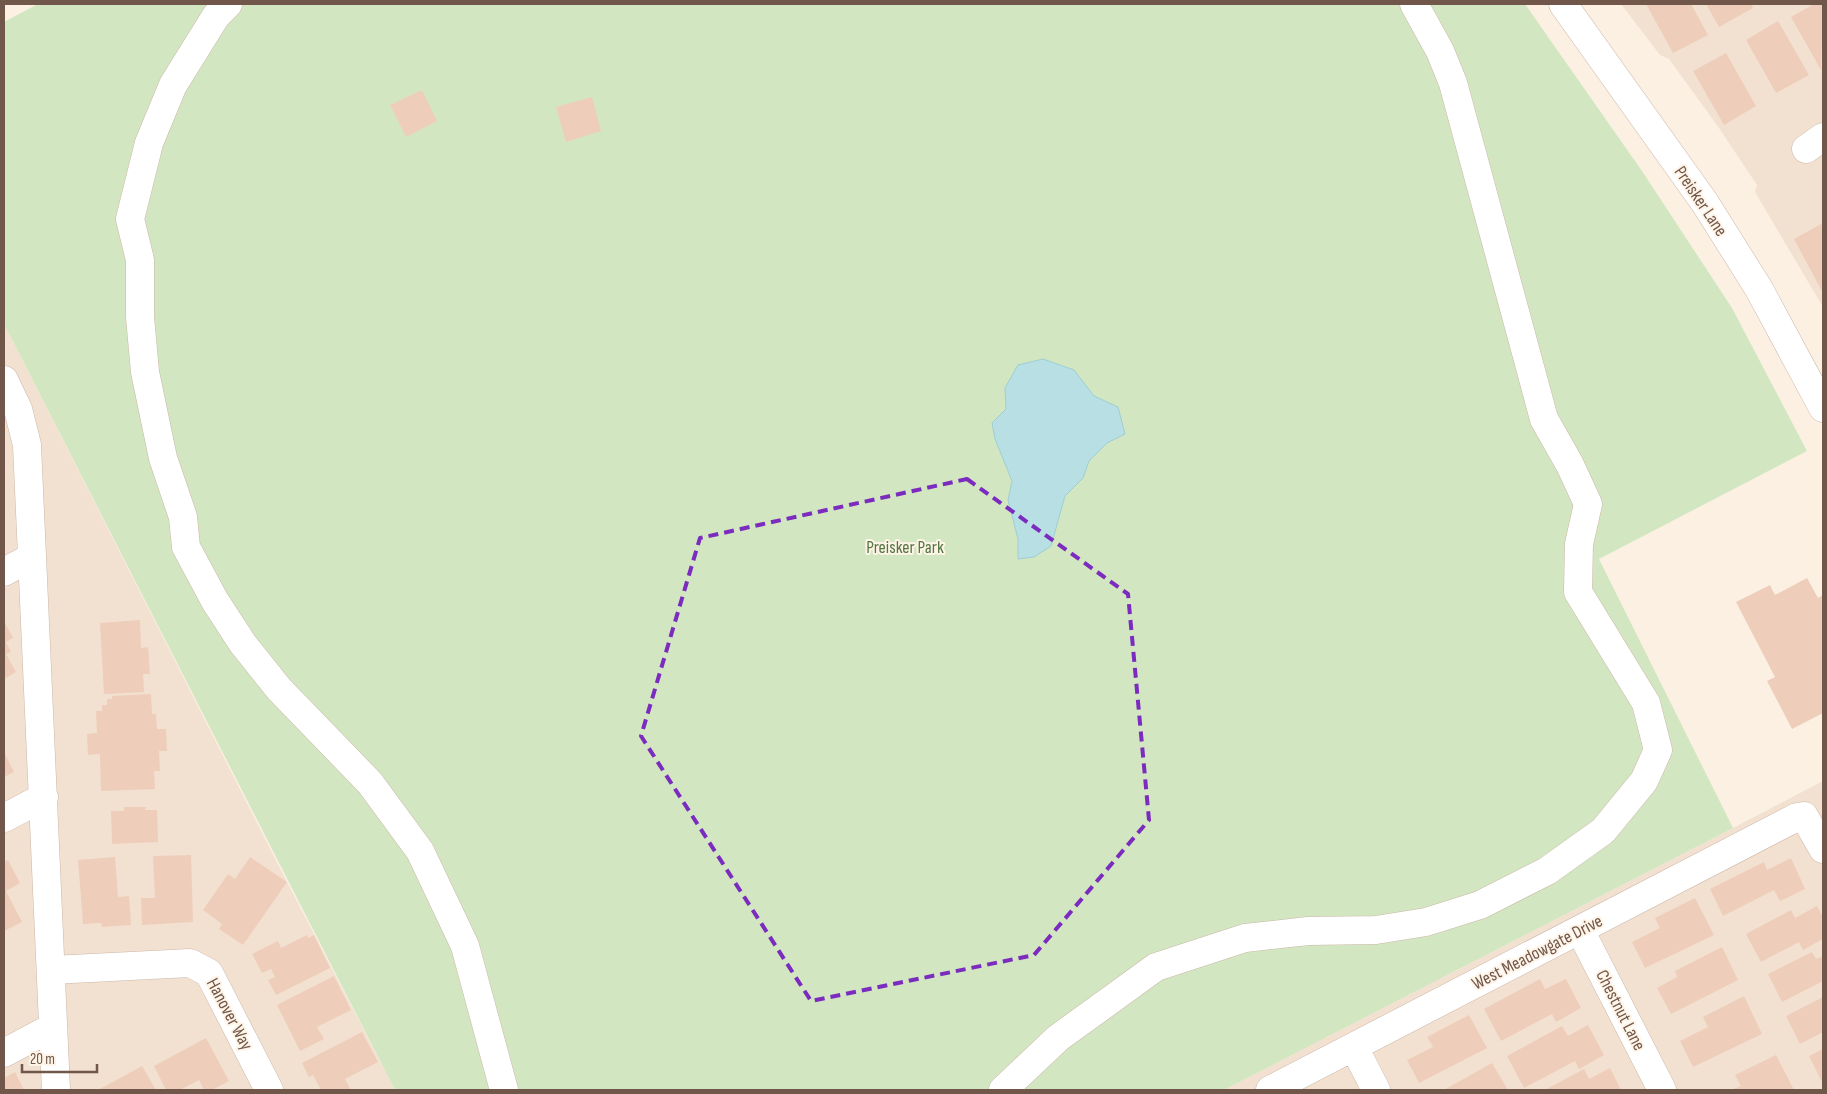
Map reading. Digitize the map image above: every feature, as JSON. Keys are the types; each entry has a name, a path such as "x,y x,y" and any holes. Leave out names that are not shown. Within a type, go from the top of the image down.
{"street":[{"path":"228,4 216,16 173,85 149,143 130,219 140,260 140,317 145,372 163,458 183,516 186,548 215,601 243,644 279,689 370,783 420,851 465,946 504,1090"},
{"path":"1003,1090 1058,1038 1156,967 1245,938 1308,931 1376,930 1426,922 1480,905 1547,871 1602,831 1644,781 1658,750 1646,703 1578,592 1579,544 1588,504 1570,465 1544,419 1453,82 1440,50 1414,4"},
{"name":"Preisker Lane","path":"1563,4 1710,211 1759,289 1823,408"},
{"path":"4,380 18,409 27,445 56,1090"},
{"path":"4,572 32,557"},
{"path":"4,818 44,797"},
{"name":"West Meadowgate Drive","path":"1270,1090 1797,817 1804,816 1823,849"},
{"name":"Chestnut Lane","path":"1580,930 1662,1090"},
{"name":"Hanover Way","path":"52,970 190,962 209,974 269,1090"},
{"path":"4,1053 54,1027"},
{"path":"1354,1047 1376,1090"}],"highlighted area":[{"path":"967,479 1128,594 1149,820 1034,955 811,1001 641,736 700,538"}],"shaded area":[{"path":"1621,4 1823,4 1823,307 1755,192 1757,185 1717,125 1669,59 1660,55"},
{"path":"4,324 287,882 395,1090 4,1090"},
{"path":"1823,781 1823,1090 1224,1090 1733,828"}],"green space":[{"name":"Preisker Park","path":"38,4 1525,4 1642,171 1732,308 1807,451 1599,559 1733,828 1224,1090 395,1090 4,324 4,22"}],"water":[{"path":"1043,359 1074,370 1094,396 1118,407 1125,434 1107,443 1089,461 1083,478 1065,496 1051,546 1034,557 1018,559 1018,539 1008,500 1012,481 995,439 992,423 1006,409 1005,388 1018,365"}],"building":[{"path":"1646,4 1691,4 1708,35 1673,53"},
{"path":"1706,4 1751,4 1753,8 1719,27"},
{"path":"1814,4 1823,4 1821,70 1791,17"},
{"path":"1778,21 1809,75 1776,93 1746,40"},
{"path":"1726,53 1756,106 1724,125 1693,71"},
{"path":"422,90 437,121 406,137 390,105"},
{"path":"592,97 601,131 566,142 556,107"},
{"path":"1823,223 1823,293 1794,239"},
{"path":"1807,578 1818,598 1823,595 1823,713 1792,729 1767,681 1775,677 1736,602 1770,585 1775,595"},
{"path":"140,620 141,648 148,647 150,674 143,674 144,692 104,694 100,623"},
{"path":"4,621 13,638 6,642 11,652 6,654 16,672 4,679"},
{"path":"151,694 152,714 156,714 157,729 166,729 167,751 159,751 160,771 154,771 155,789 101,791 100,754 88,755 87,734 97,733 96,711 102,711 102,705 107,705 107,699 112,699 112,696"},
{"path":"4,752 14,772 4,777"},
{"path":"124,807 146,807 145,810 157,810 158,842 112,844 111,811 124,811"},
{"path":"191,855 193,922 142,925 141,898 155,898 153,856"},
{"path":"115,857 118,897 129,896 131,925 102,927 101,923 83,924 78,860"},
{"path":"250,857 287,882 243,945 219,929 222,924 203,910 228,874 235,879"},
{"path":"1791,858 1805,889 1780,901 1774,890 1723,916 1710,889 1764,862 1767,870"},
{"path":"8,860 20,883 6,891 22,922 4,931 4,862"},
{"path":"1695,898 1714,935 1645,968 1632,942 1660,928 1655,918"},
{"path":"1817,906 1823,917 1823,939 1803,950 1799,942 1761,962 1746,934 1791,910 1795,918"},
{"path":"307,935 308,938 314,935 330,968 276,995 268,980 275,977 271,969 262,973 252,954 278,941 281,948"},
{"path":"1722,947 1738,980 1671,1014 1657,988 1677,977 1675,971"},
{"path":"1812,952 1816,959 1823,956 1823,981 1782,1002 1768,974"},
{"path":"334,976 351,1010 317,1027 324,1039 300,1051 277,1005"},
{"path":"1540,979 1545,989 1566,979 1581,1008 1556,1022 1552,1014 1501,1041 1484,1009"},
{"path":"1744,996 1762,1034 1693,1067 1680,1041 1708,1027 1703,1017"},
{"path":"1823,997 1823,1032 1800,1044 1786,1016"},
{"path":"1469,1015 1487,1048 1419,1083 1407,1060 1433,1047 1427,1037"},
{"path":"1588,1025 1604,1055 1579,1069 1575,1061 1524,1088 1507,1056 1562,1026 1568,1036"},
{"path":"362,1032 378,1062 345,1079 351,1090 321,1090 313,1075 309,1077 302,1063"},
{"path":"206,1038 229,1081 212,1090 204,1090 199,1080 180,1090 166,1090 154,1066"},
{"path":"1823,1049 1823,1084 1809,1056"},
{"path":"1776,1055 1794,1090 1731,1090 1741,1086 1735,1075"},
{"path":"1492,1063 1508,1090 1444,1090"},
{"path":"142,1066 156,1090 98,1090"},
{"path":"1610,1068 1621,1090 1545,1090 1584,1069 1589,1079"},
{"path":"15,1072 24,1090 4,1090 4,1078"}]}
